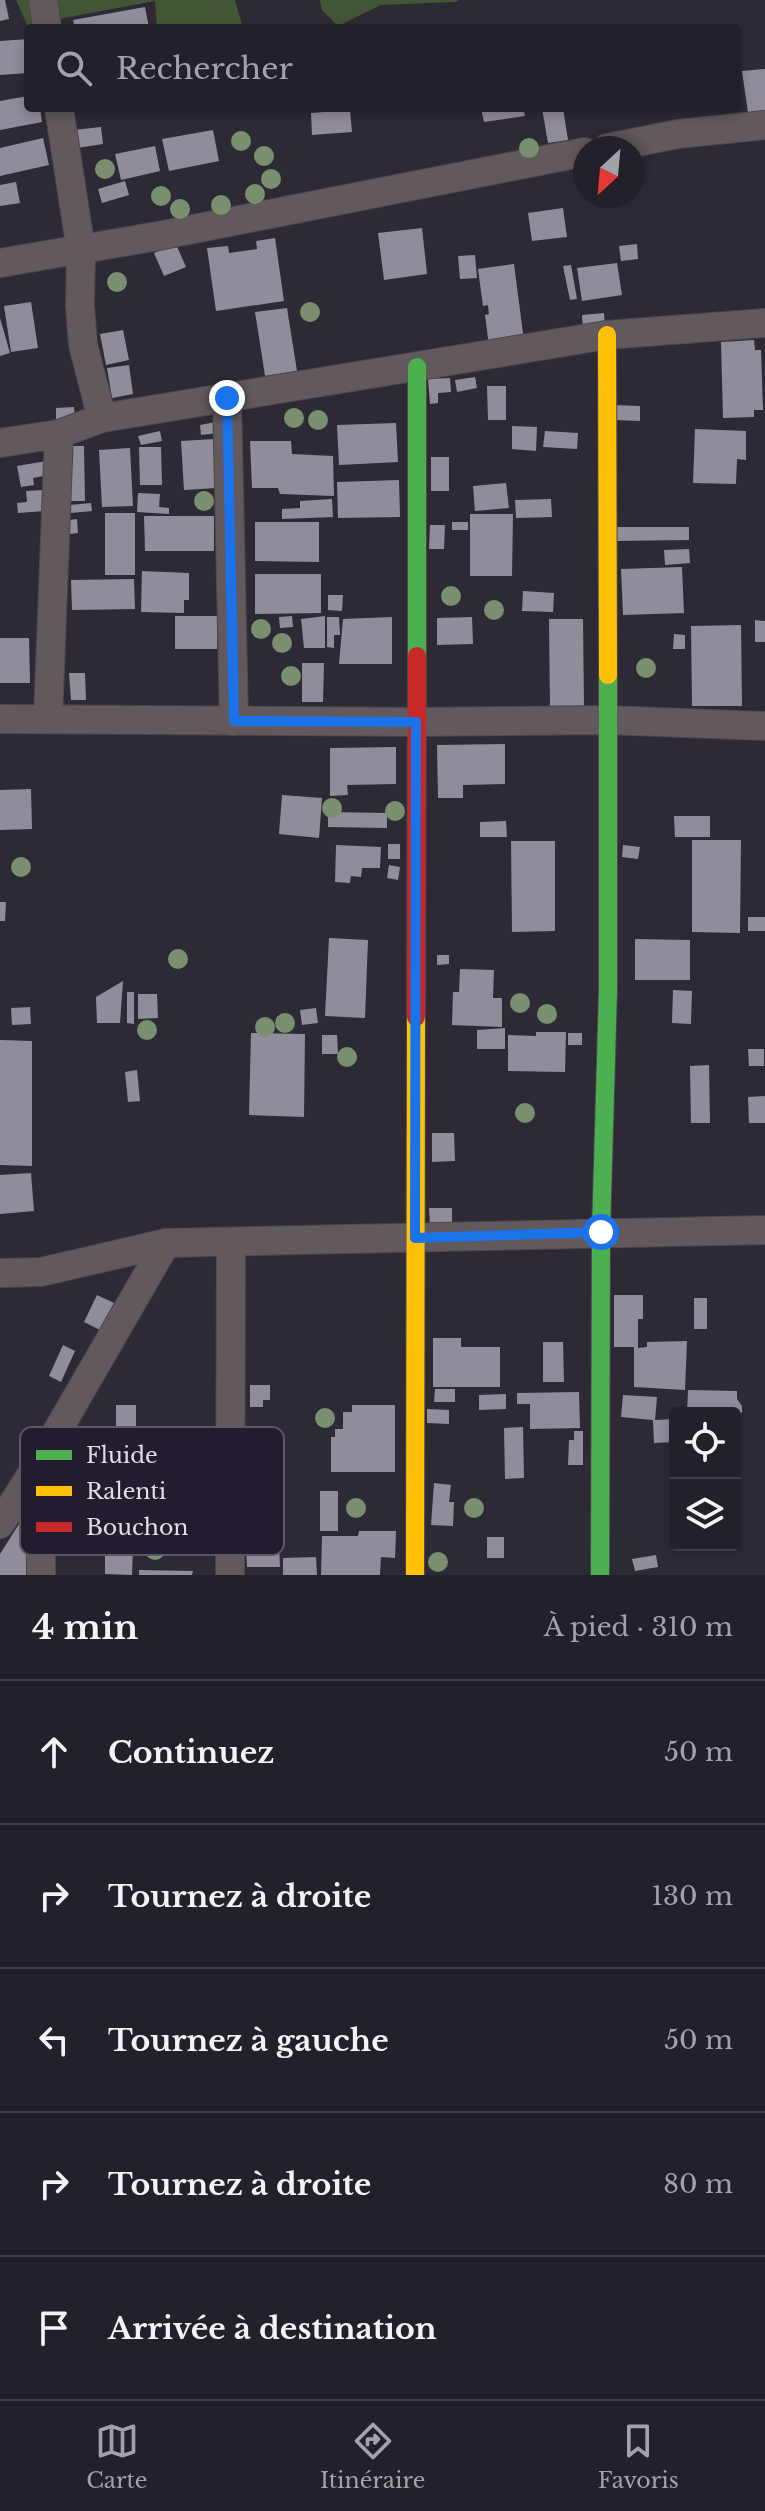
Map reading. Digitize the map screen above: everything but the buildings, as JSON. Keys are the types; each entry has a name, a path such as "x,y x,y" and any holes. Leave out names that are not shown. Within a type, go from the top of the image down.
{"street":[{"path":"43,0 46,24"},
{"path":"60,112 81,250 83,345 102,418"},
{"path":"645,141 765,125"},
{"path":"0,263 573,154"},
{"path":"0,443 59,434 102,418 607,335 765,323"},
{"path":"600,1575 601,1232 608,990 607,335"},
{"path":"415,1575 417,367"},
{"path":"227,398 234,721"},
{"path":"48,719 59,434"},
{"path":"0,719 606,720 765,726"},
{"path":"0,1273 41,1272 166,1243 765,1230"},
{"path":"230,1427 231,1242"},
{"path":"60,1427 166,1243"},
{"path":"0,1524 20,1492"},
{"path":"41,1555 41,1575"},
{"path":"230,1555 230,1575"}],"green space":[{"path":"16,0 235,0 242,24 157,24 155,1 27,24"},
{"path":"320,0 459,0 381,5 342,24 336,24 322,10"}],"traffic: fast":[{"path":"417,367 417,656"},
{"path":"600,1575 601,1232 608,990 608,675"}],"traffic: slow":[{"path":"607,335 608,675"},
{"path":"415,1575 416,1017"}],"traffic: jam":[{"path":"416,1017 417,656"}],"route":[{"path":"227,398 234,721 416,722 415,1238 601,1232"}]}
